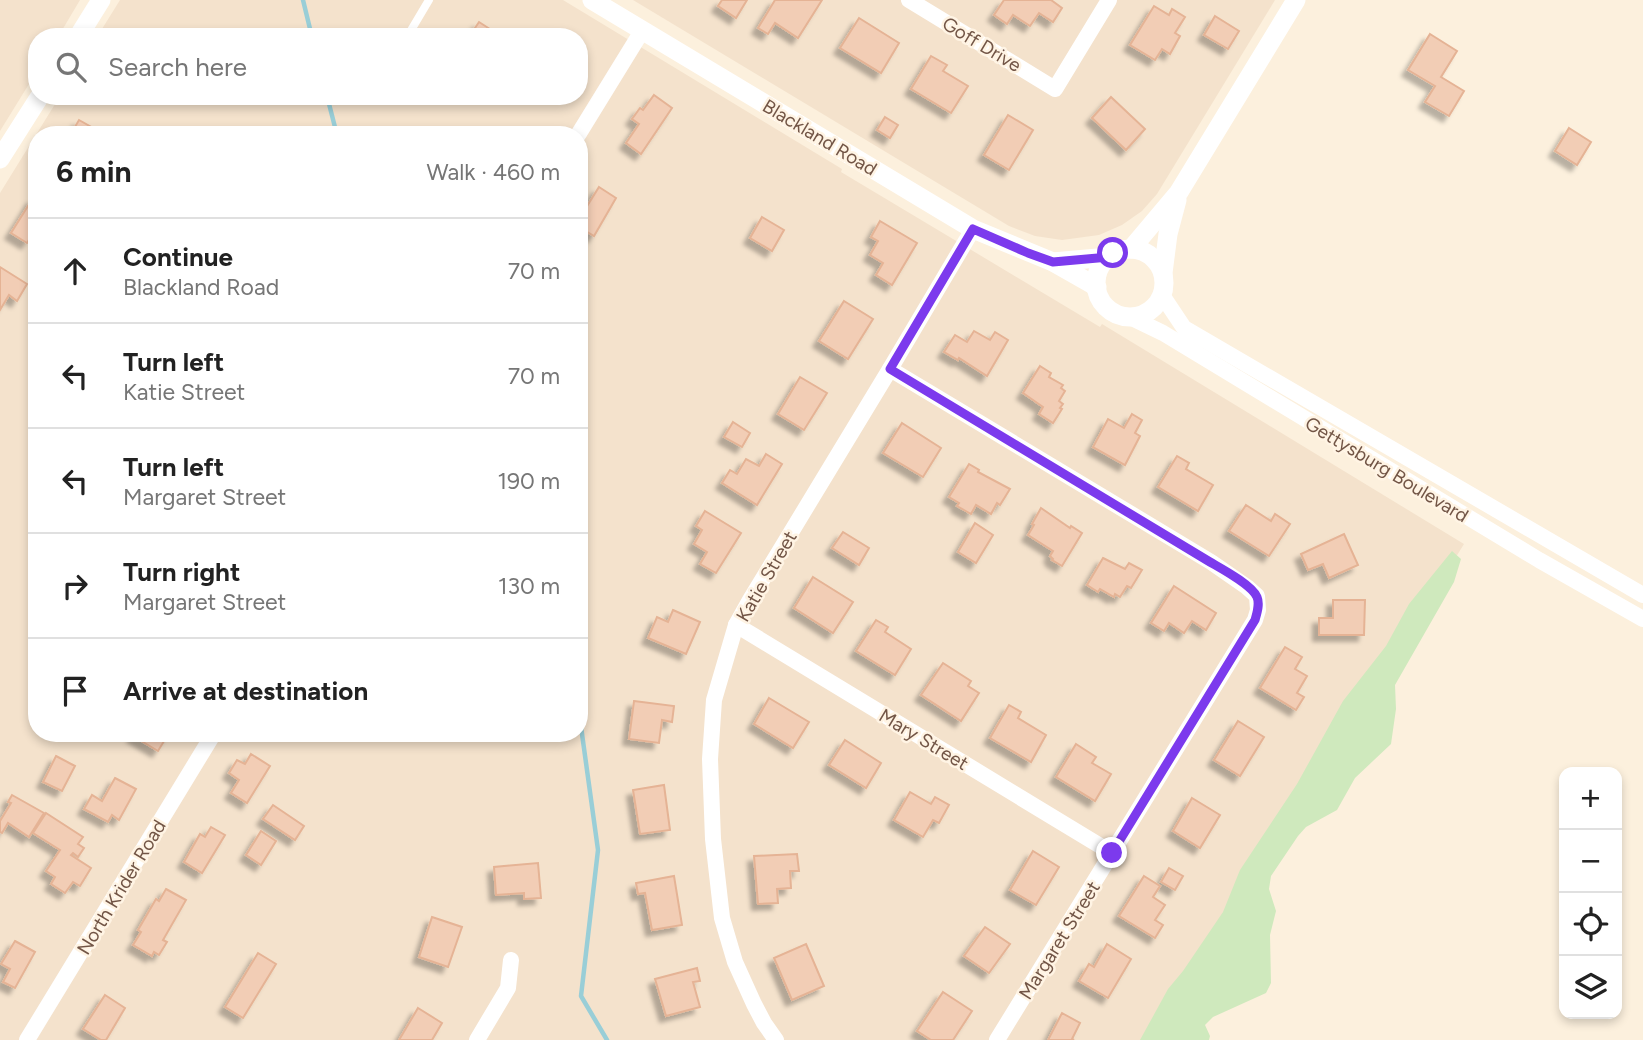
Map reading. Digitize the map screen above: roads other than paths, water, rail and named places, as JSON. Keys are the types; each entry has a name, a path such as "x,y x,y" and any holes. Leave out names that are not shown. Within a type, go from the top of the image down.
{"street":[{"path":"84,28 101,0"},
{"name":"Blackland Road","path":"592,0 973,229 1053,262 1097,287"},
{"name":"Goff Drive","path":"909,0 1055,89 1109,0"},
{"path":"1131,249 1179,192 1296,0"},
{"path":"583,126 642,30"},
{"path":"0,159 34,105"},
{"path":"1163,273 1167,234 1179,192"},
{"name":"Katie Street","path":"776,1040 759,1014 736,962 722,918 713,839 710,760 714,700 736,625 973,229"},
{"path":"1131,249 1146,252 1155,259 1165,279 1160,301 1153,310 1132,318 1110,311 1102,303 1097,293 1096,281 1104,260 1113,253 1131,249"},
{"name":"Blackland Road","path":"1053,262 1109,257"},
{"name":"Gettysburg Boulevard","path":"1162,295 1184,328 1643,595"},
{"name":"Gettysburg Boulevard","path":"1132,318 1163,333 1341,442 1643,619"},
{"name":"Margaret Street","path":"890,369 1210,562 1257,596 1258,610 1255,620 997,1040"},
{"path":"1561,573 1572,552"},
{"name":"Mary Street","path":"736,625 1112,853"},
{"name":"North Krider Road","path":"27,1040 209,742"},
{"path":"477,1040 508,988 511,960"}],"lane":[{"path":"412,28 429,0"}],"waterway":[{"path":"303,0 310,28"},
{"path":"329,105 335,126"},
{"path":"583,742 598,850 581,996 607,1040"}]}
